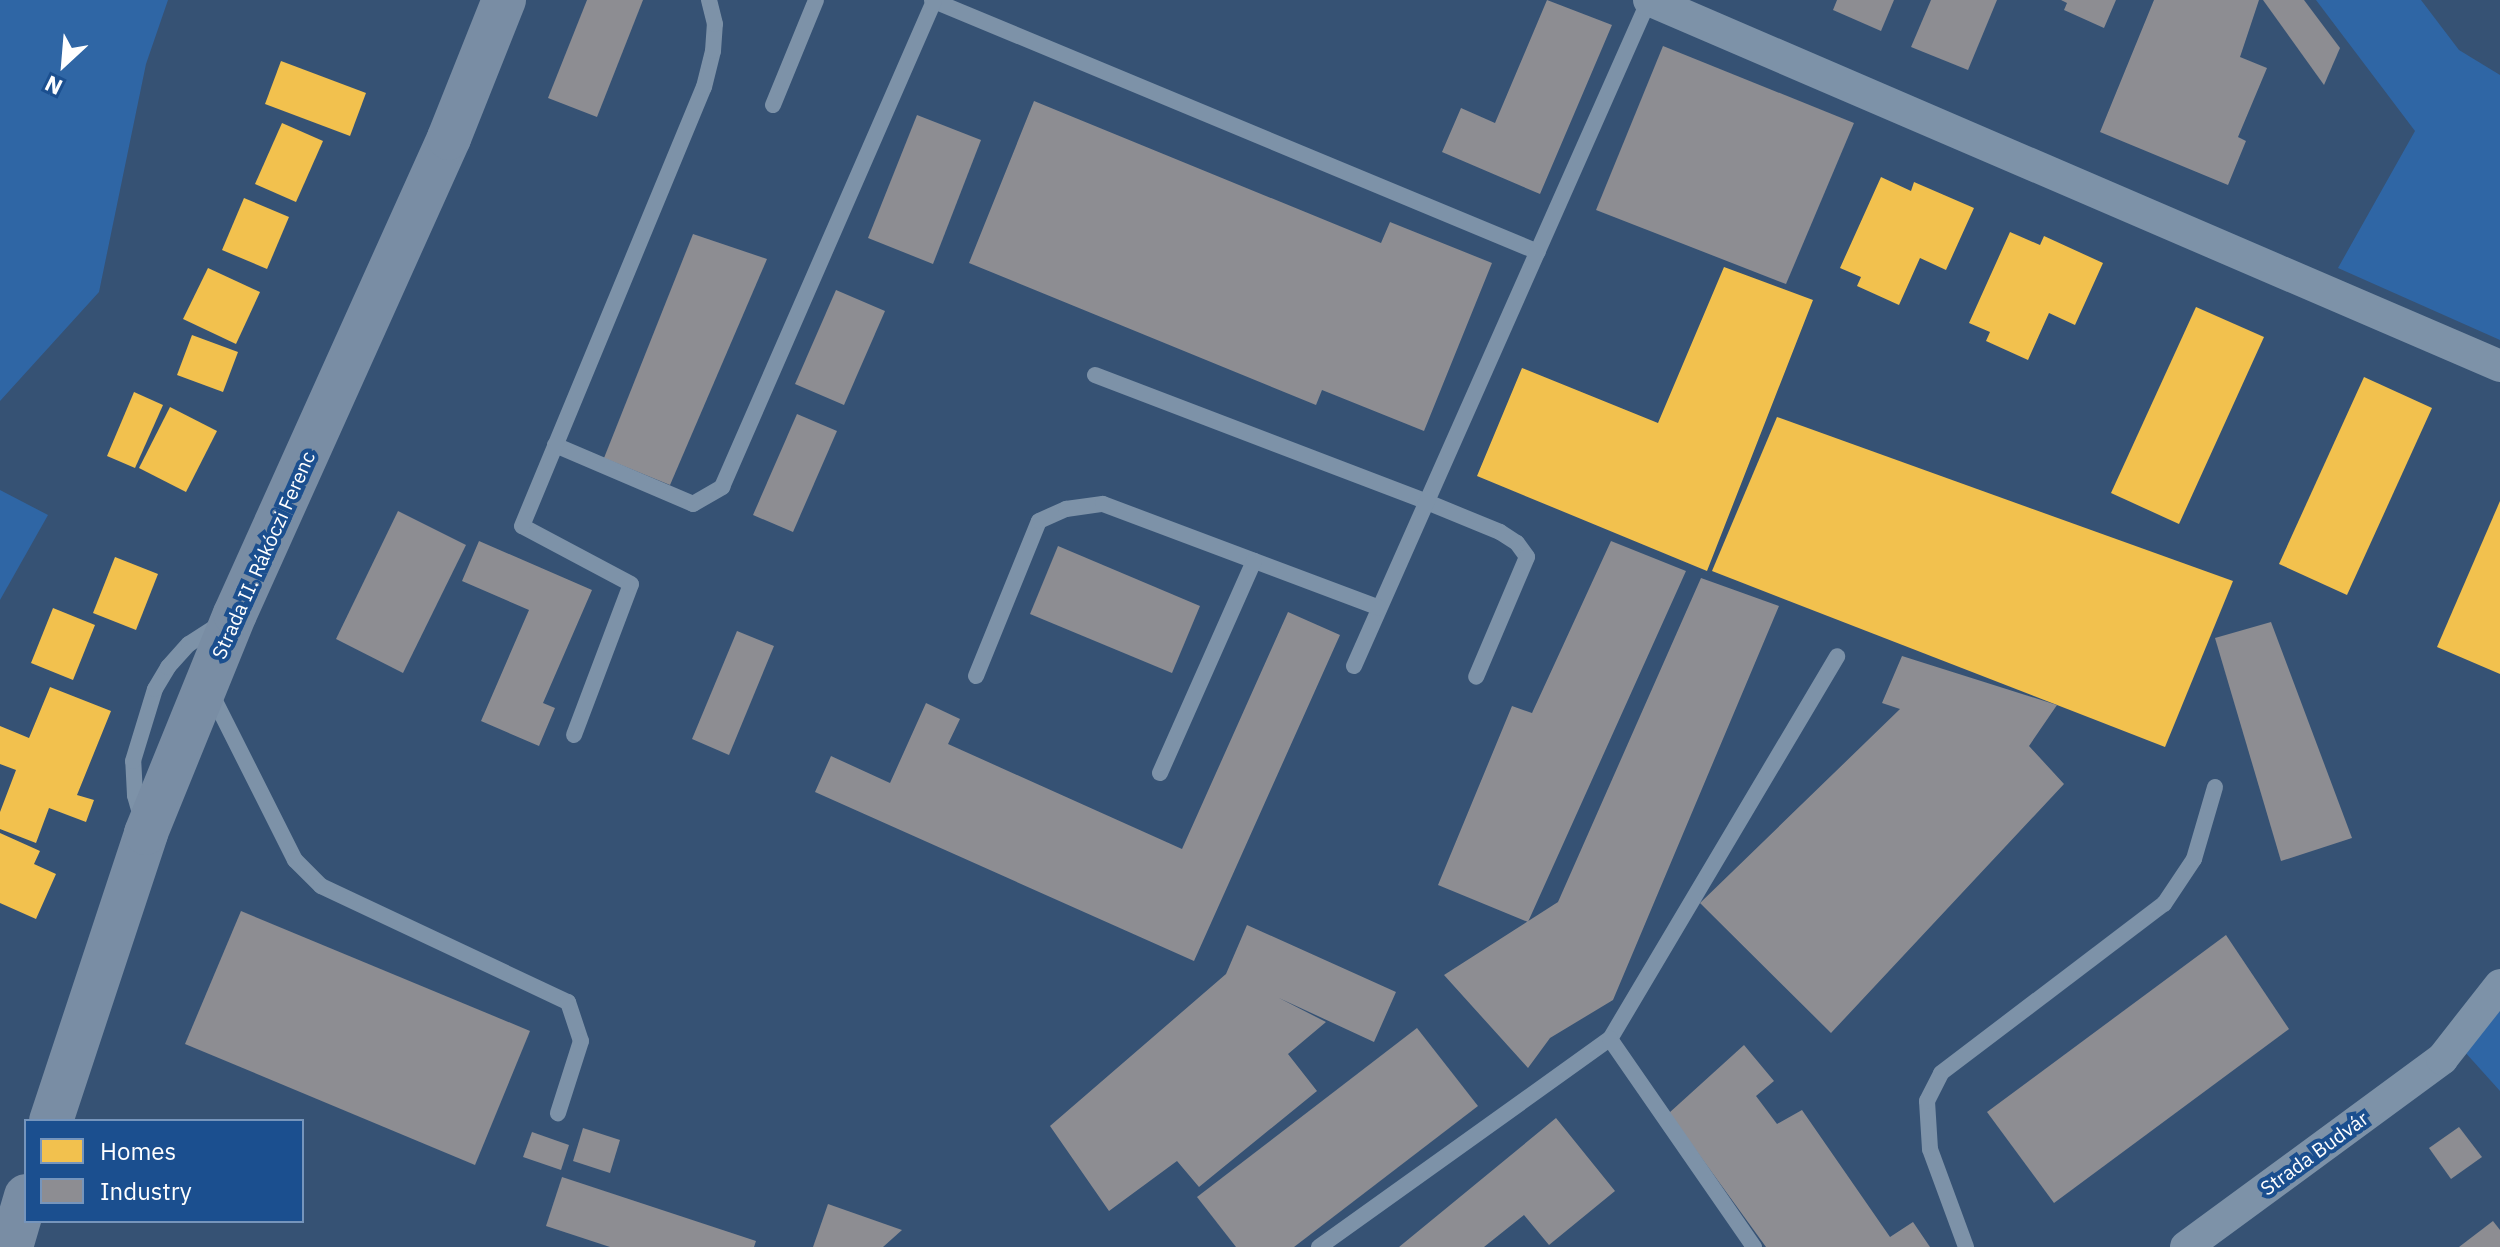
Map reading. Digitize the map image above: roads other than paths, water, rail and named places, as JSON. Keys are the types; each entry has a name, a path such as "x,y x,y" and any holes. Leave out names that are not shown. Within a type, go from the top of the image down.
{"main road":[{"name":"Strada II. Rákóczi Ferenc","path":"52,1119 146,833 235,614 449,138 504,0"},
{"path":"11,1247 24,1203"}],"street":[{"path":"1649,0 2500,366"},
{"name":"Strada Budvár","path":"2186,1247 2442,1059 2500,985"}],"lane":[{"path":"574,735 631,584 522,526 704,87 713,51 715,24 709,0"},
{"path":"773,105 816,0"},
{"path":"555,445 693,504 722,487 933,0 1538,252"},
{"path":"1354,666 1649,0"},
{"path":"1095,375 1427,502 1500,532 1517,543 1527,557 1476,677"},
{"path":"976,676 1039,521 1066,509 1103,504 1379,608"},
{"path":"1160,773 1254,561"},
{"path":"146,833 135,795 133,761 155,689 168,667 189,644 235,614"},
{"path":"1319,1247 1610,1039 1837,656"},
{"path":"207,685 295,860 321,886 568,1002 581,1041 558,1113"},
{"path":"1966,1247 1930,1149 1927,1101 1941,1073 2164,904 2194,859 2215,787"},
{"path":"1610,1039 1754,1247"}]}
